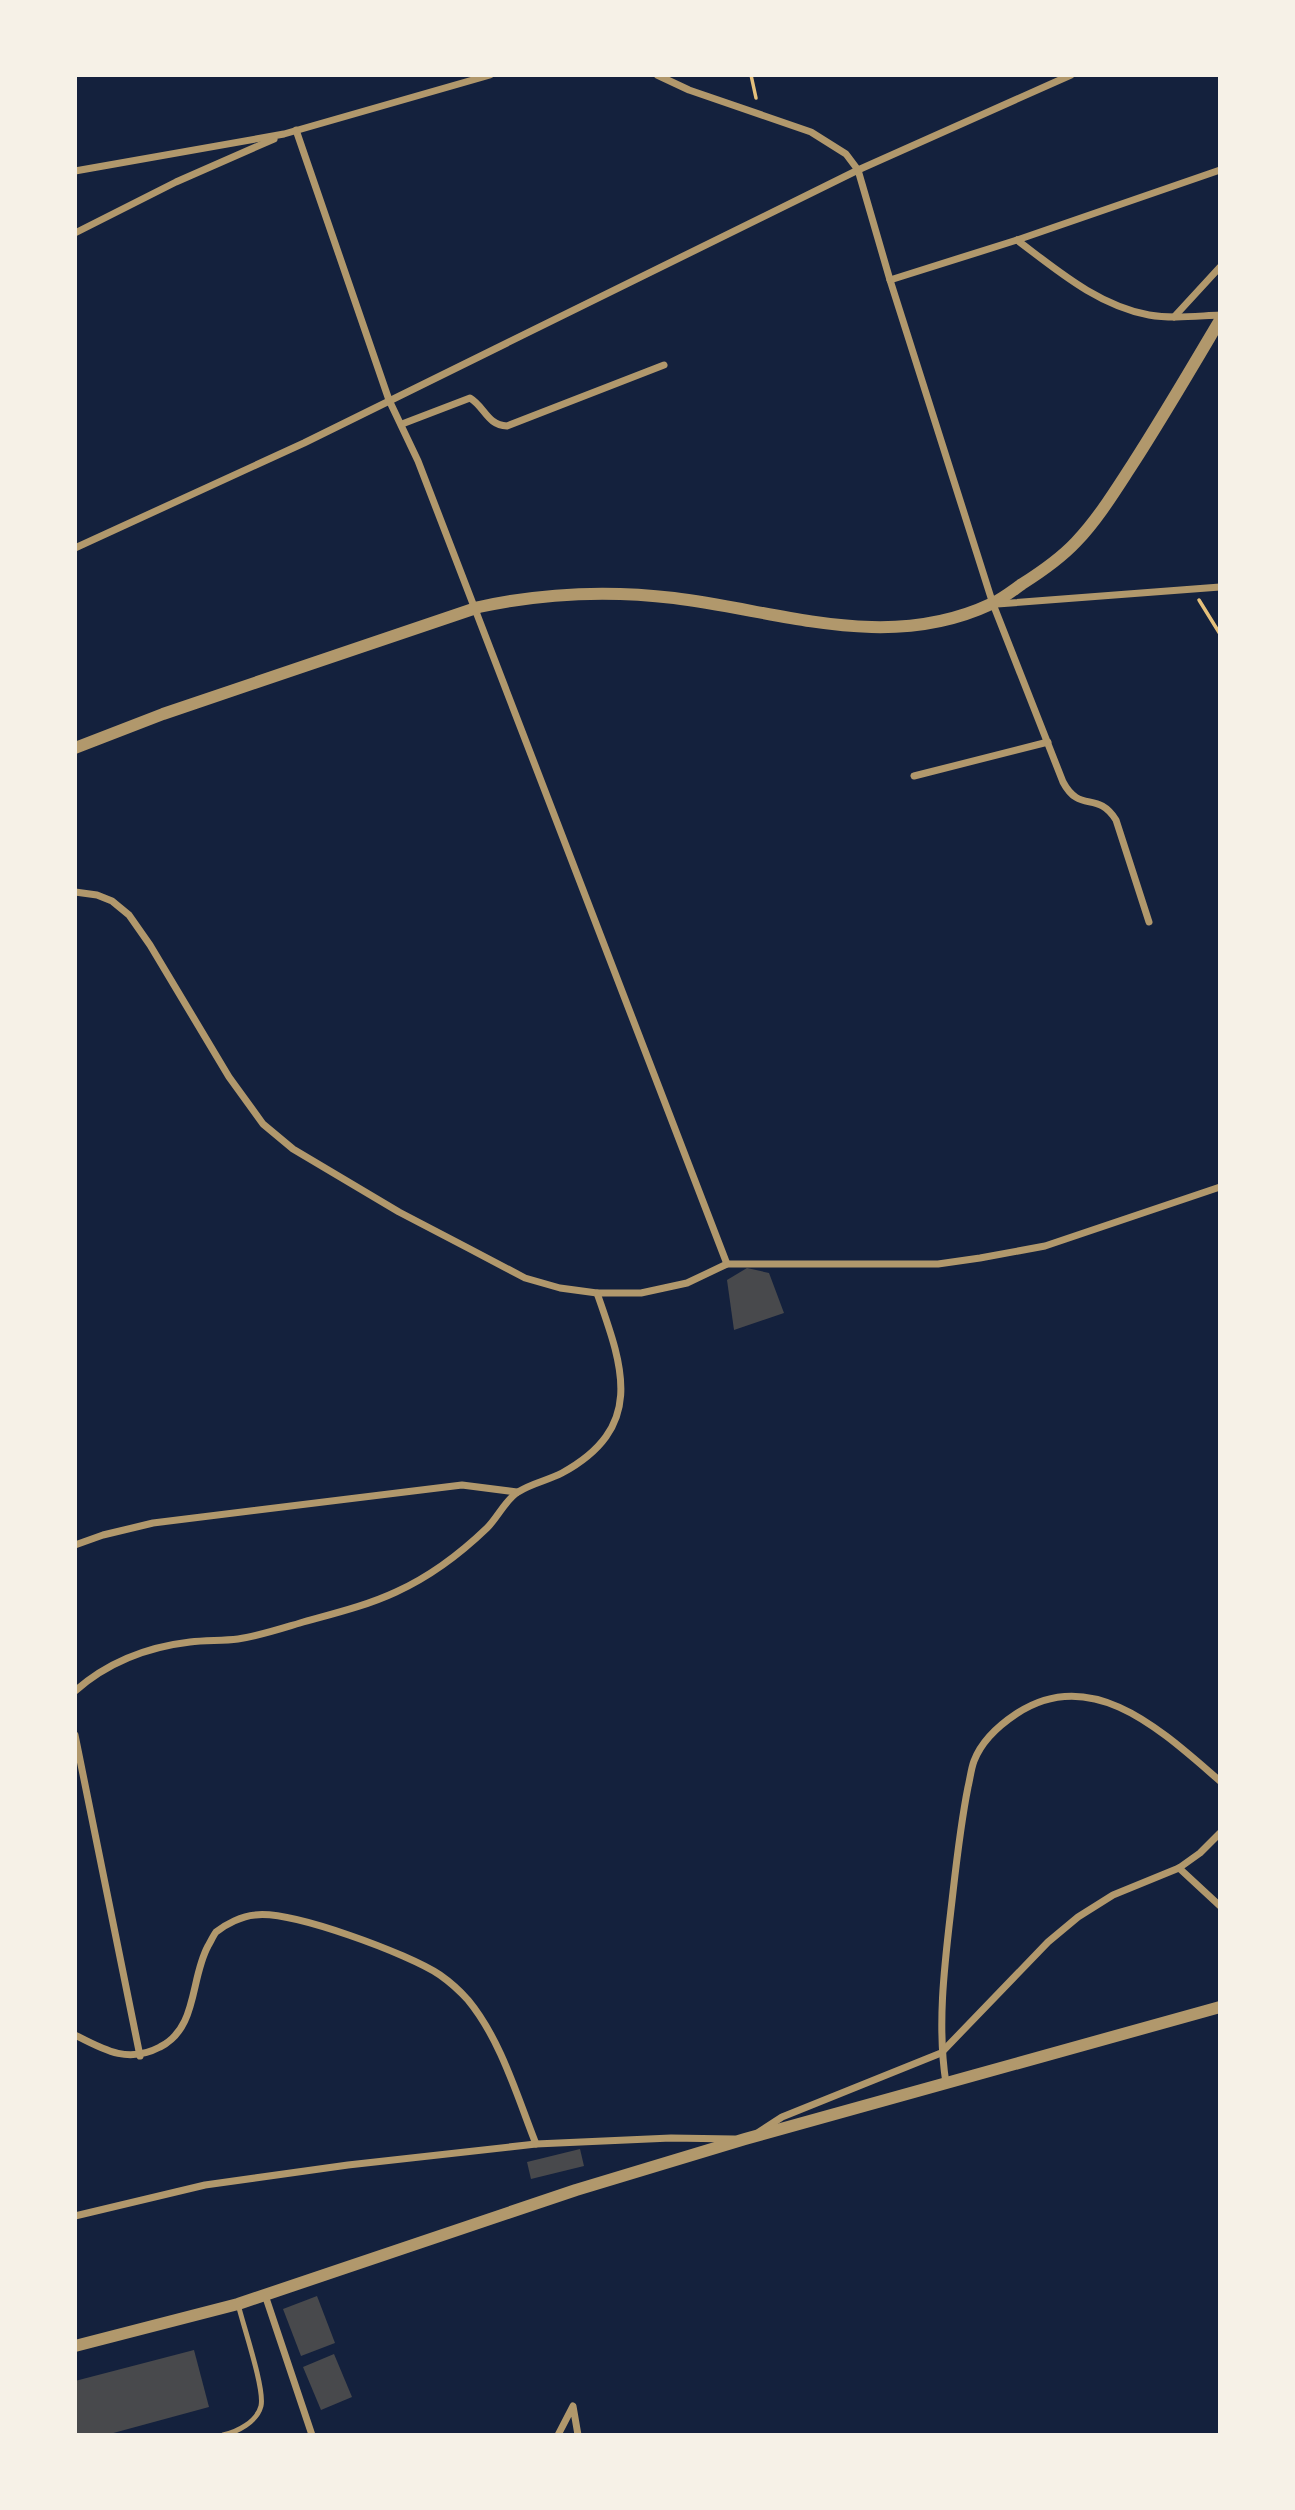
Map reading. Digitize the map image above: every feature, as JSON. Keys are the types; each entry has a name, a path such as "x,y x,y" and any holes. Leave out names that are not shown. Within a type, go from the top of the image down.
{"street":[{"path":"75,233 284,134 490,75"},
{"path":"657,75 689,90 811,132 846,154 858,170 890,280 993,604 1070,795 1104,805 1116,820 1150,922"},
{"path":"75,548 304,443 858,170 1071,75"},
{"path":"296,130 389,400 418,461 727,1264"},
{"path":"75,171 284,134"},
{"path":"890,280 1017,240 1220,170"},
{"path":"75,748 163,714 479,607 509,600 580,593 626,594 675,598 824,624 871,629 951,620 993,604 1049,567 1076,542 1107,504 1161,420 1220,317 1149,315 1122,307 1076,285 1017,240"},
{"path":"1174,317 1220,267"},
{"path":"402,424 470,398 475,400 488,419 495,424 507,426 664,365"},
{"path":"993,604 1220,587"},
{"path":"914,776 1048,742"},
{"path":"75,892 97,895 112,901 129,915 150,945 229,1077 263,1124 293,1149 399,1212 525,1278 560,1288 597,1293 641,1293 687,1283 727,1264 938,1264 980,1258 1045,1246 1220,1187"},
{"path":"75,1691 118,1661 155,1648 190,1642 239,1639 333,1614 397,1592 448,1562 489,1527 517,1492 562,1473 595,1450 614,1425 622,1396 621,1366 597,1293"},
{"path":"75,1545 153,1523 462,1485 517,1492"},
{"path":"946,2083 941,2053 947,1945 958,1846 974,1761 987,1738 1031,1704 1060,1696 1096,1697 1122,1707 1220,1781"},
{"path":"75,1735 140,2056"},
{"path":"75,2216 205,2185 536,2144 671,2138 750,2138 782,2117 941,2053 1048,1942 1078,1917 1112,1895 1179,1868 1200,1853 1220,1833"},
{"path":"1179,1868 1220,1906"},
{"path":"75,2035 101,2048 140,2056 169,2042 186,2020 202,1957 215,1934 233,1922 255,1914 292,1919 342,1933 408,1957 441,1976 466,1998 484,2020 536,2144"},
{"path":"75,2346 238,2304 576,2190 750,2138 1220,2007"},
{"path":"265,2295 312,2435"},
{"path":"558,2435 573,2406 578,2435"}],"lane":[{"path":"223,2435 236,2432 250,2421 261,2406 260,2389 238,2304"}],"path":[{"path":"751,75 759,114"},
{"path":"1191,588 1220,634"}],"building":[{"path":"747,1268 769,1273 784,1313 734,1330 727,1280"},
{"path":"580,2149 584,2166 531,2179 527,2162"},
{"path":"317,2296 335,2343 301,2356 283,2309"},
{"path":"194,2350 209,2407 106,2435 75,2435 75,2381"},
{"path":"334,2354 352,2397 321,2410 303,2367"}]}
